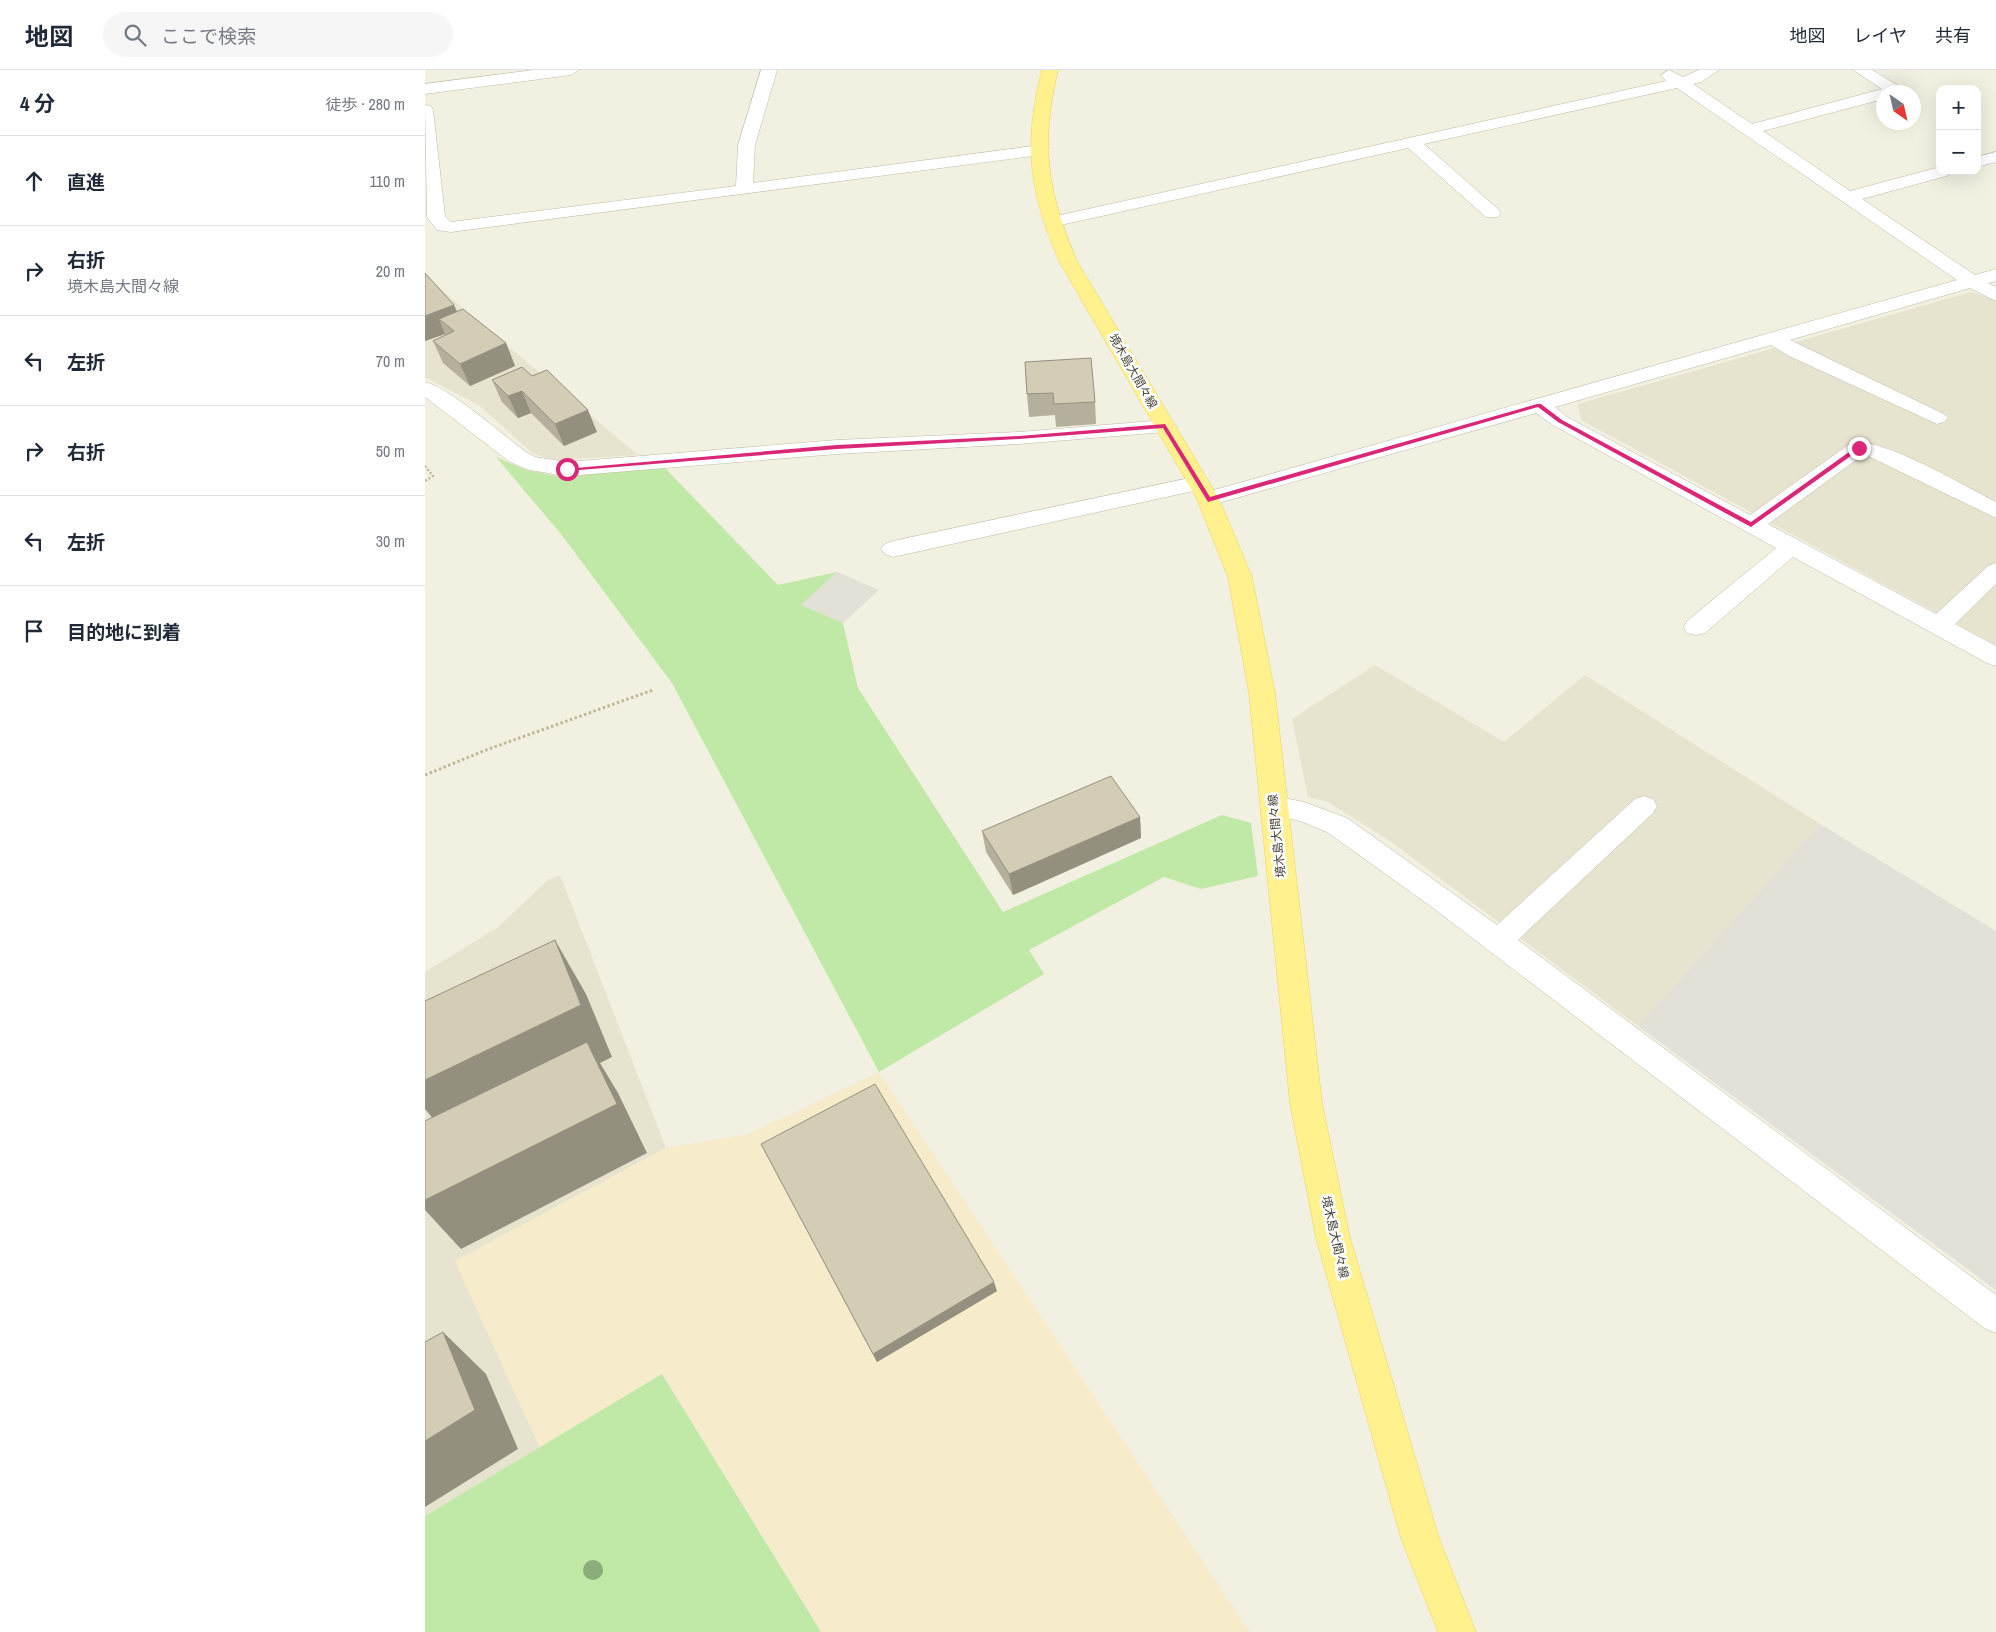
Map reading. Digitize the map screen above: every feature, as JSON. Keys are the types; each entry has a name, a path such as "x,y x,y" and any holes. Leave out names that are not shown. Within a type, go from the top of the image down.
{"main road":[{"name":"境木島大間々線","path":"1050,70 1046,83 1040,150 1045,202 1052,222 1068,261 1204,491 1240,577 1262,693 1306,1103 1333,1238 1420,1538 1457,1632"}],"street":[{"path":"425,89 571,70"},
{"path":"745,190 743,180 750,125 769,70"},
{"path":"1661,70 1972,282 1996,295"},
{"path":"1052,222 1678,82 1695,78 1711,70"},
{"path":"1861,70 1886,85"},
{"path":"1748,130 1876,96"},
{"path":"425,110 436,217 443,226 459,228 1040,150"},
{"path":"1411,142 1492,213"},
{"path":"1981,161 1996,157"},
{"path":"1847,197 1936,173"},
{"path":"893,548 1204,491 1539,405 1996,275"},
{"path":"1774,338 1796,352 1937,418"},
{"path":"425,388 459,411 518,457 529,463 567,469 837,447 1019,438 1165,426"},
{"path":"1539,405 1560,421 1996,657"},
{"path":"1751,525 1859,448 1876,450 1996,511"},
{"path":"1696,627 1791,547"},
{"path":"1938,626 1996,571"},
{"path":"1274,806 1304,812 1337,825 1498,941 1996,1316"},
{"path":"1498,941 1644,806"}],"path":[{"path":"425,466 433,476 425,481"},
{"path":"425,775 485,750 653,690"}],"shaded area":[{"path":"425,275 638,455 557,460 543,457 531,452 480,406 425,377"},
{"path":"1971,292 1996,299 1996,645 1581,420 1578,404"},
{"path":"837,572 879,590 843,623 801,605"},
{"path":"1375,665 1504,742 1585,675 1820,824 1638,1026 1390,841 1328,802 1308,797 1292,719"},
{"path":"1820,824 1996,931 1996,1290 1638,1026"},
{"path":"560,875 666,1148 455,1261 540,1448 425,1516 425,972 497,928 548,880"},
{"path":"879,1072 1250,1632 821,1632 662,1374 540,1448 455,1261 666,1148 749,1134"}],"green space":[{"path":"496,457 526,470 562,477 664,467 778,585 837,572 801,605 843,623 858,688 1003,912 1222,815 1251,823 1258,876 1201,889 1164,877 1029,950 1044,974 879,1072 672,683 561,534"},
{"path":"662,1374 821,1632 425,1632 425,1516"}],"building":[{"path":"425,273 454,305 425,316"},
{"path":"463,309 506,343 460,364 433,341 454,331 439,319"},
{"path":"1091,358 1095,402 1054,404 1053,393 1027,394 1025,362"},
{"path":"522,367 532,376 547,370 588,410 555,424 522,391 508,396 492,380"},
{"path":"1111,776 1140,817 1009,874 982,831"},
{"path":"555,940 581,1005 425,1080 425,1001"},
{"path":"587,1042 617,1104 425,1200 425,1121"},
{"path":"875,1084 994,1282 873,1354 761,1144"},
{"path":"443,1332 475,1410 425,1441 425,1342"}],"route":[{"path":"567,469 837,447 1019,438 1165,426 1208,500 1539,405 1560,421 1751,525 1859,448"}]}
